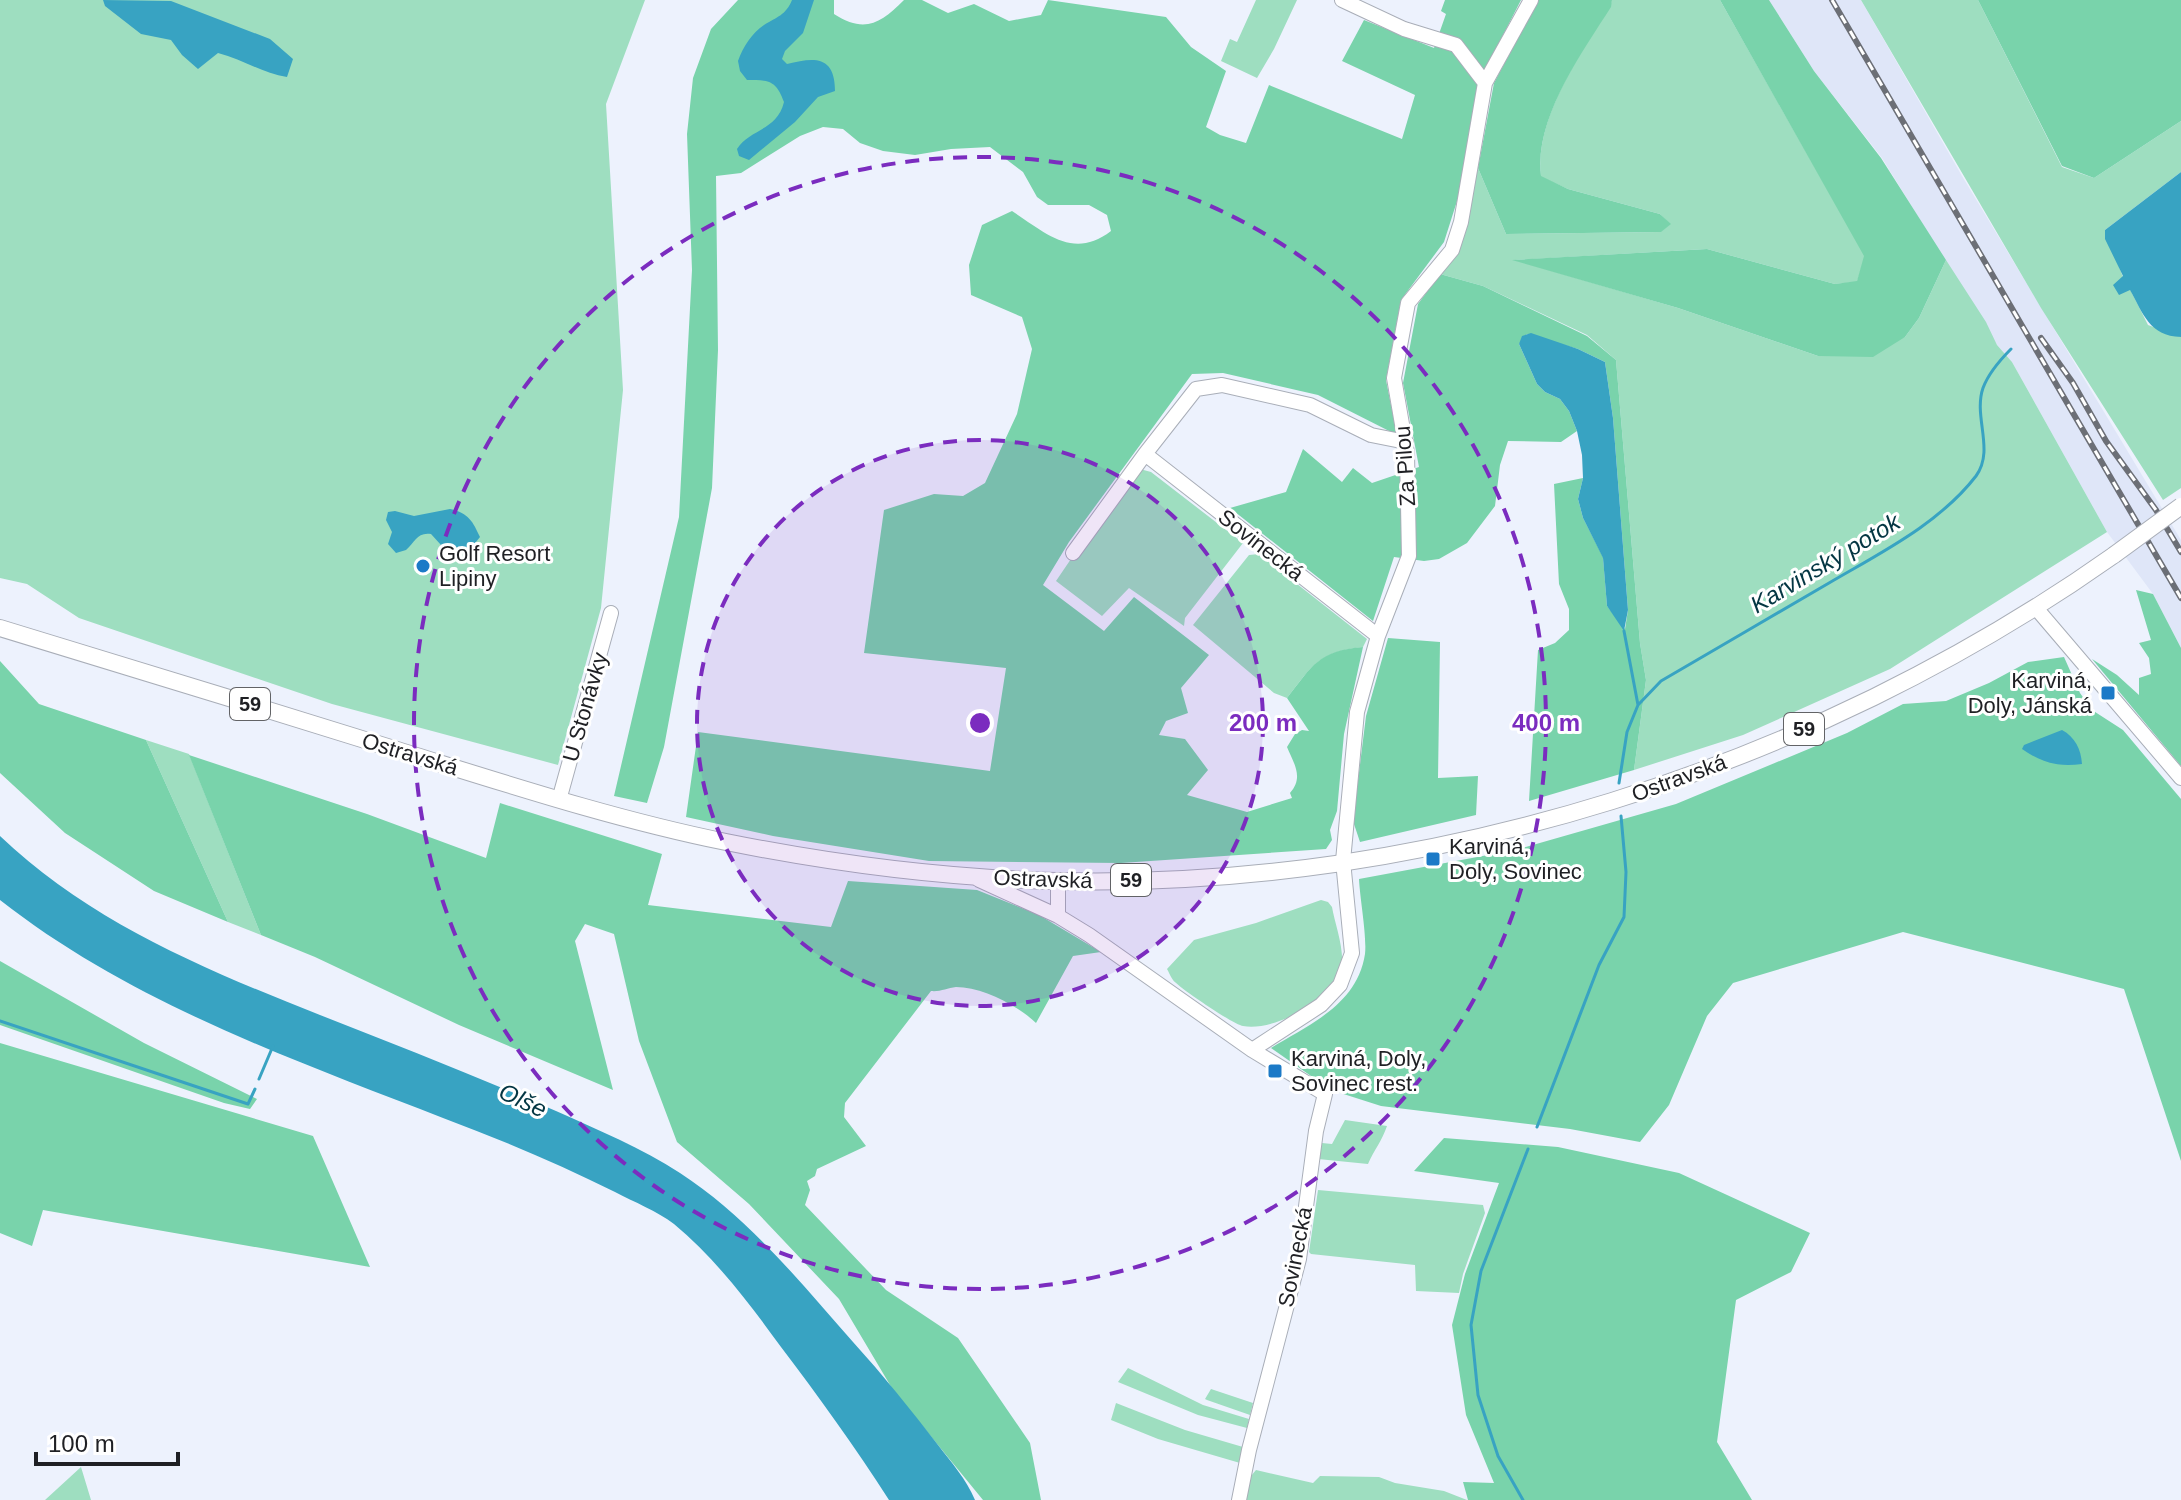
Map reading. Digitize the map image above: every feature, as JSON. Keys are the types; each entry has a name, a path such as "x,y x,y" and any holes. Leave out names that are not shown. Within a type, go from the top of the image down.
{"main road":[{"name":"Ostravská","path":"0,628 559,800 725,842 799,856 972,877 1058,881 1171,878 1258,872 1443,845 1603,805 1691,776 1883,693 1947,660 2036,608 2181,506"}],"street":[{"path":"1342,0 1404,29 1456,45 1485,83"},
{"name":"Za Pilou","path":"1343,861 1357,712 1378,636 1409,556 1406,442 1394,378 1408,303 1452,250 1461,222 1485,83 1531,0"},
{"path":"1073,553 1196,389 1222,385 1310,405 1371,435 1406,442"},
{"name":"Sovinecká","path":"1145,454 1378,636"},
{"path":"2036,608 2181,778"},
{"name":"U Stonávky","path":"559,800 611,613"},
{"path":"1252,1050 1321,1005 1340,985 1352,953 1343,861"},
{"name":"Sovinecká","path":"972,877 1058,916 1089,935 1252,1050 1325,1094 1316,1131 1299,1259 1239,1500"},
{"path":"1058,881 1058,916"}],"shaded area":[{"path":"1769,0 1861,0 1962,176 2181,540 2181,648 2153,594 2107,532 2012,362 1997,345 1882,158 1814,71"}],"green space":[{"path":"0,0 645,0 606,104 623,390 601,608 558,765 332,704 79,618 27,584 0,578"},
{"path":"738,0 834,0 834,14 864,24 880,20 904,0 922,0 948,13 974,4 1009,21 1041,15 1048,0 1166,17 1191,47 1226,71 1206,127 1246,143 1269,85 1402,139 1415,95 1342,61 1364,20 1434,48 1446,14 1441,11 1445,0 1521,0 1479,82 1458,198 1444,242 1401,300 1386,380 1397,435 1318,395 1223,373 1192,374 1069,542 1043,585 1104,631 1134,597 1209,655 1181,688 1188,713 1166,721 1159,735 1185,739 1208,770 1187,795 1247,812 1292,798 1290,793 1297,776 1287,747 1295,734 1302,730 1309,731 1287,698 1326,656 1363,647 1344,734 1337,811 1330,830 1332,840 1326,849 1121,863 929,861 773,836 686,817 698,732 990,771 1006,668 864,653 884,510 934,494 963,496 985,483 1017,414 1032,349 1022,317 971,295 969,265 982,225 1012,211 1048,235 1072,243 1097,239 1111,231 1107,215 1089,205 1048,205 1037,197 1023,172 990,147 915,155 883,151 860,143 843,129 823,127 800,136 741,173 716,176 718,350 712,488 664,747 647,803 614,796 679,517 692,270 687,134 693,78 711,29"},
{"path":"1256,0 1297,0 1257,78 1221,61 1230,39 1237,42"},
{"path":"1538,0 1612,0 1611,7 1574,66 1552,110 1541,154 1541,176 1568,189 1660,214 1671,224 1661,232 1506,234 1478,168 1494,83"},
{"path":"1612,0 1720,0 1865,256 1857,282 1835,284 1707,249 1515,260 1678,308 1818,356 1905,337 1919,318 1946,260 1986,322 1997,345 2012,362 2107,532 1890,669 1743,735 1634,770 1646,680 1640,643 1616,360 1587,335 1483,286 1440,274 1456,257 1478,168 1506,234 1660,232 1670,224 1660,214 1568,189 1541,177 1541,155 1552,110 1573,66"},
{"path":"1720,0 1769,0 1814,71 1881,158 1946,260 1919,318 1905,337 1873,357 1818,356 1678,308 1512,260 1707,249 1835,284 1857,281 1864,256"},
{"path":"1861,0 1978,0 2062,167 2094,178 2181,121 2181,172 2105,230 2123,277 2119,294 2130,289 2148,325 2181,337 2181,488 2163,500 2041,308"},
{"path":"1978,0 2181,0 2181,121 2094,178 2062,166"},
{"path":"1440,274 1483,286 1587,336 1616,360 1640,643 1646,680 1634,770 1529,801 1538,650 1555,643 1569,630 1569,609 1559,584 1554,484 1583,478 1578,499 1583,518 1603,557 1607,606 1625,629 1628,610 1613,418 1605,362 1578,349 1527,334 1519,344 1537,384 1560,399 1577,431 1561,442 1508,441 1500,465 1495,506 1467,543 1439,559 1424,561 1394,557 1373,621 1230,508 1286,492 1303,449 1342,482 1353,468 1372,483 1419,467 1403,383 1418,304"},
{"path":"1140,469 1151,472 1243,543 1185,618 1184,626 1129,588 1102,616 1056,581 1109,503"},
{"path":"1259,554 1367,639 1363,647 1336,652 1318,662 1287,698 1274,693 1193,625 1249,555"},
{"path":"2136,590 2153,594 2181,648 2181,766 2092,659 2117,675 2139,695 2139,678 2151,674 2149,658 2139,643 2151,640"},
{"path":"1388,638 1440,642 1438,778 1478,776 1476,815 1360,842 1353,821 1366,716"},
{"path":"2064,657 2080,693 2092,710 2123,730 2181,799 2181,1161 2124,989 1903,932 1733,983 1707,1016 1669,1105 1640,1142 1570,1129 1381,1106 1331,1090 1271,1048 1330,1011 1352,987 1360,972 1365,938 1359,879 1515,850 1676,804 1847,733 1903,704 1946,701 2028,662"},
{"path":"0,661 39,704 146,740 228,922 154,891 65,833 0,773"},
{"path":"146,740 189,754 261,935 228,922"},
{"path":"189,755 367,814 486,858 500,803 662,854 648,905 831,927 848,881 977,890 1039,915 1101,952 1073,956 1036,1023 1010,1004 977,990 956,987 931,991 845,1103 844,1117 866,1146 817,1169 815,1176 807,1181 810,1190 805,1205 886,1290 958,1338 1030,1443 1041,1500 983,1500 893,1390 839,1299 749,1204 677,1142 639,1041 614,934 585,924 575,941 613,1090 459,1025 261,935"},
{"path":"1321,900 1332,907 1341,949 1340,973 1324,994 1284,1020 1255,1027 1238,1024 1185,990 1173,980 1167,969 1194,940 1256,923"},
{"path":"0,961 144,1043 257,1099 250,1109 224,1103 0,1025"},
{"path":"0,1043 313,1136 370,1267 43,1210 32,1246 0,1233"},
{"path":"1345,1120 1387,1126 1368,1164 1318,1159 1322,1143 1332,1144"},
{"path":"1444,1138 1558,1147 1679,1173 1810,1233 1791,1272 1736,1300 1717,1442 1752,1500 1468,1500 1463,1482 1494,1483 1466,1415 1452,1325 1465,1274 1499,1183 1414,1171"},
{"path":"1318,1190 1483,1205 1485,1213 1459,1293 1416,1291 1415,1265 1311,1254"},
{"path":"1128,1368 1203,1405 1249,1419 1247,1428 1198,1415 1118,1382"},
{"path":"1211,1389 1253,1403 1250,1415 1205,1399"},
{"path":"1116,1403 1185,1430 1243,1447 1240,1463 1158,1439 1111,1420"},
{"path":"81,1467 91,1500 45,1500"},
{"path":"1256,1470 1313,1483 1320,1476 1379,1477 1395,1483 1444,1491 1467,1500 1245,1500 1251,1476"}],"water":[{"path":"103,0 171,1 270,39 293,59 287,77 218,53 198,69 171,40 141,34 105,6"},
{"path":"792,0 814,0 803,33 785,51 782,59 787,64 821,61 831,71 835,91 818,97 795,122 749,160 739,156 737,149 748,137 775,119 784,102 775,85 761,80 747,80 740,71 738,61 752,36 784,12"},
{"path":"2181,172 2181,337 2170,336 2154,328 2130,290 2119,295 2113,285 2123,276 2105,239 2105,230"},
{"path":"1531,333 1605,362 1613,418 1628,610 1624,631 1607,606 1603,558 1583,518 1578,499 1583,478 1577,431 1560,399 1537,384 1519,344 1522,336"},
{"path":"450,509 466,516 475,527 480,537 471,548 454,552 441,545 431,534 419,536 406,550 396,553 388,544 392,532 386,520 388,512 414,516"},
{"path":"2062,730 2076,744 2082,764 2050,763 2022,749 2024,745"},
{"name":"Olše","path":"0,836 72,894 151,941 235,980 556,1111 635,1147 705,1190 751,1230 875,1367 958,1471 975,1500 889,1500 823,1403 744,1298 704,1252 667,1219 530,1153 213,1025 103,969 0,900"}],"waterway":[{"name":"Karvinský potok","path":"1619,783 1627,732 1638,705 1661,681 1888,549 1927,523 1961,493 1976,476 1984,455 1980,410 1983,388 2011,349"},
{"path":"1624,631 1638,705"},
{"name":"Karvinský potok","path":"1537,1127 1599,965 1624,917 1626,872 1621,816"},
{"path":"0,1021 248,1104 255,1089"},
{"path":"259,1079 273,1046"},
{"name":"Karvinský potok","path":"1523,1500 1498,1456 1478,1395 1471,1325 1481,1271 1528,1149"}],"railway":[{"path":"1832,0 2181,598"},
{"path":"2041,338 2181,552"}],"place":[{"name":"Golf Resort Lipiny","path":"423,566"},
{"name":"Karviná, Doly, Jánská","path":"2108,693"},
{"name":"Karviná, Doly, Sovinec","path":"1433,859"},
{"name":"Karviná, Doly, Sovinec rest.","path":"1275,1071"}]}
